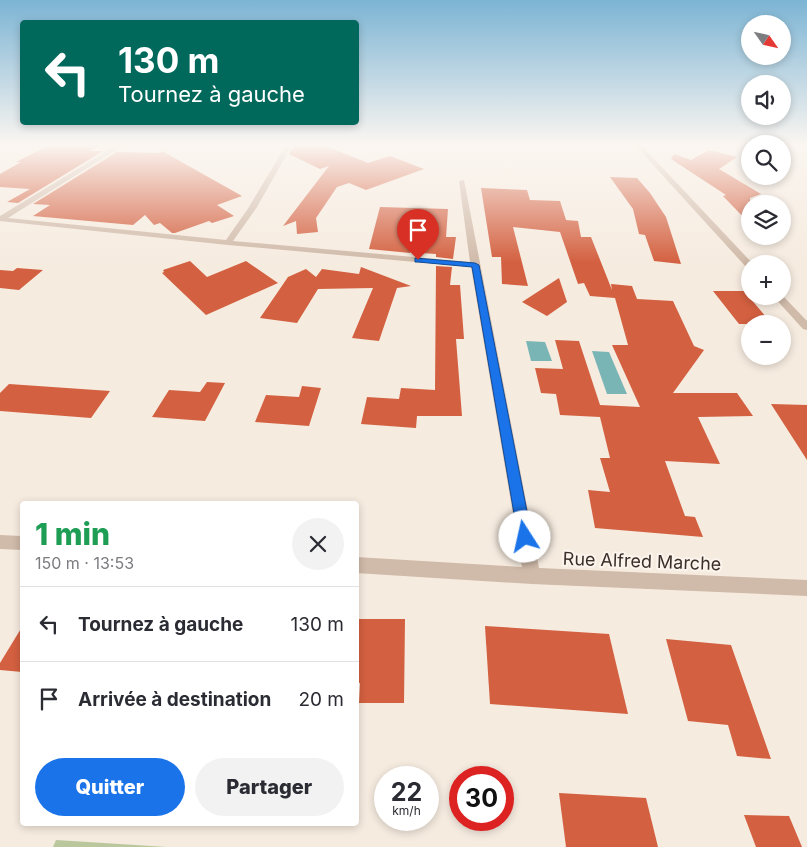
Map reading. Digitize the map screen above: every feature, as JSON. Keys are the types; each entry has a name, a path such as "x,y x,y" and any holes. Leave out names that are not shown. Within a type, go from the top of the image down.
{"street":[{"path":"0,219 56,185"},
{"path":"228,243 266,185"},
{"path":"463,185 475,265 532,576"},
{"path":"675,185 741,256"},
{"path":"0,219 228,243 475,265"},
{"path":"786,305 807,327"},
{"path":"0,542 20,543"},
{"name":"Rue Alfred Marche","path":"359,565 532,576 807,588"}],"green space":[{"path":"56,840 167,847 53,847"}],"water":[{"path":"526,341 545,342 552,361 531,361"},
{"path":"592,351 609,352 627,394 607,394"}],"building":[{"path":"0,185 48,185 18,203 7,202 30,189 0,187"},
{"path":"64,185 222,185 242,196 217,205 234,216 212,223 209,221 175,233 172,233 160,223 154,225 145,215 133,225 33,216 50,205 33,204"},
{"path":"315,185 344,185 337,187 316,218 318,232 297,234 296,221 283,226"},
{"path":"353,185 381,185 366,190"},
{"path":"615,185 643,185 650,193 666,217 681,264 654,261 645,235 639,234 633,209"},
{"path":"710,185 746,185 761,194 741,195 741,215 723,196 726,195"},
{"path":"481,188 527,190 530,200 560,201 566,220 578,221 581,237 591,237 612,290 611,284 632,286 637,299 673,301 694,346 704,350 673,393 737,393 753,416 698,417 720,464 665,461 685,516 695,517 703,537 595,528 588,490 610,492 600,458 610,458 600,417 560,415 556,394 541,393 535,368 563,369 555,340 579,341 600,405 640,407 612,345 628,345 615,298 590,296 584,283 578,284 560,232 513,227 528,286 502,284 501,257 492,257"},
{"path":"380,207 448,209 446,237 456,237 453,259 436,257 436,254 421,253 424,213 410,253 369,249"},
{"path":"190,261 207,277 246,261 278,283 206,315 162,273 164,272 163,270"},
{"path":"436,266 452,267 450,285 460,285 464,339 456,339 462,416 417,416 416,428 361,424 367,397 399,399 401,388 435,390"},
{"path":"361,267 411,286 397,288 379,341 352,338 373,288 318,289 297,323 260,318 288,277 306,269 316,277 322,269 359,274"},
{"path":"17,268 43,270 19,290 0,288 0,270 13,271"},
{"path":"559,278 567,302 547,316 522,302"},
{"path":"713,291 741,291 741,305 756,305 764,315 741,315 741,324 739,324"},
{"path":"207,382 225,383 205,421 152,417 169,390 200,392"},
{"path":"9,384 110,391 91,418 0,411 0,393"},
{"path":"302,386 321,388 309,426 255,422 266,395 299,397"},
{"path":"771,404 807,405 807,460"},
{"path":"359,619 405,619 404,703 359,703"},
{"path":"485,626 609,634 628,714 490,704"},
{"path":"20,630 20,672 0,670 0,663"},
{"path":"666,639 731,645 771,759 737,756 728,725 688,721"},
{"path":"559,793 646,798 658,847 566,847"},
{"path":"744,815 789,816 802,847 756,847"}],"route":[{"path":"418,260 475,265 525,537"}]}
